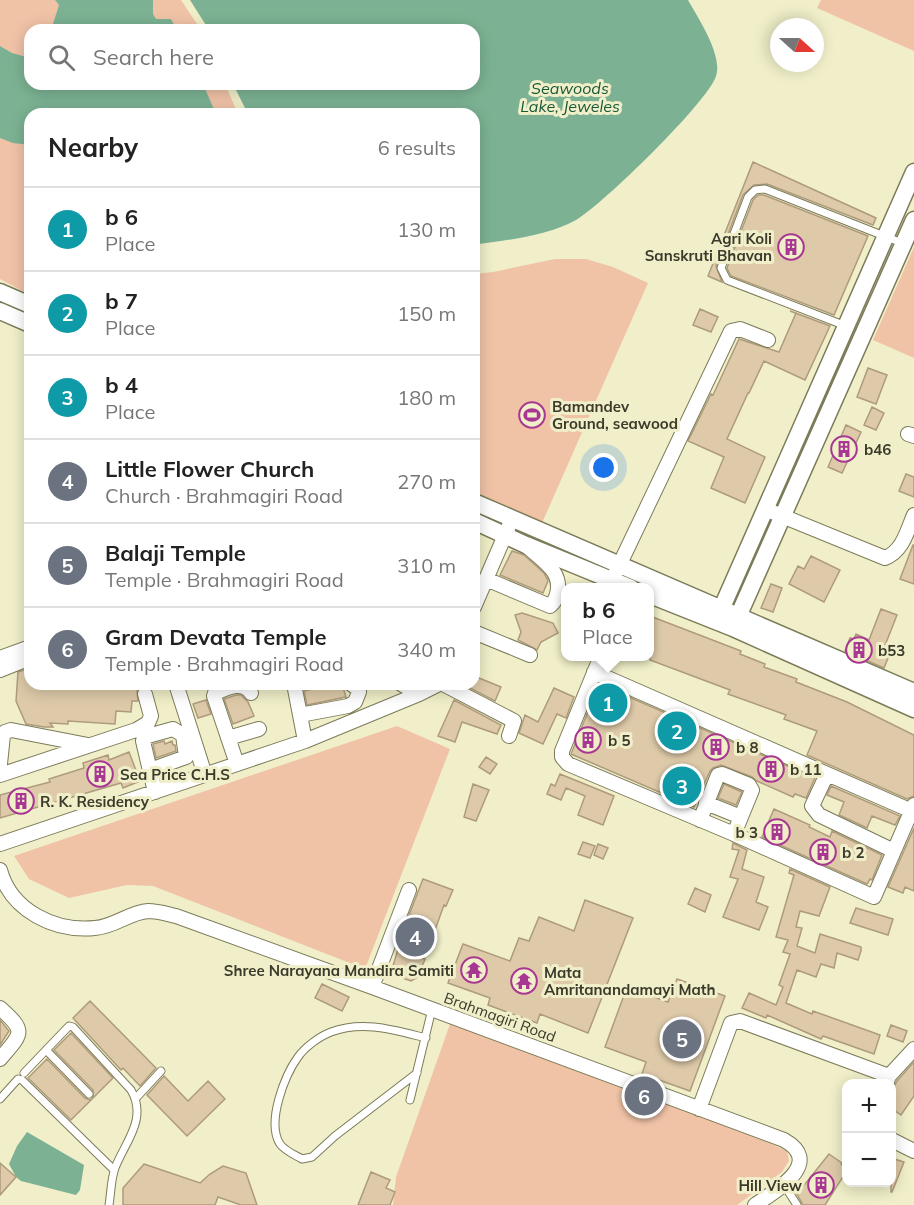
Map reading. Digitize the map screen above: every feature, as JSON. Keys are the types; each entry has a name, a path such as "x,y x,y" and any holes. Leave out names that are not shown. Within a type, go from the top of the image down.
{"street":[{"path":"719,615 914,172"},
{"path":"736,622 914,220"},
{"path":"0,292 24,302"},
{"path":"0,310 24,321"},
{"path":"616,572 731,331 740,329 768,340"},
{"path":"480,506 509,527 556,572 558,589 554,603 547,606 486,579"},
{"path":"765,509 885,558 893,555 900,547 914,515"},
{"path":"480,521 509,527 616,572 630,583"},
{"path":"480,593 509,527"},
{"path":"526,545 616,572"},
{"path":"654,592 719,615 914,692"},
{"path":"654,596 719,615"},
{"path":"736,622 914,709"},
{"path":"480,635 530,656"},
{"path":"0,658 24,649"},
{"path":"0,670 24,660"},
{"path":"594,672 913,809 874,897 563,760 562,751 594,672 599,661"},
{"path":"177,690 185,726 205,775"},
{"path":"225,690 215,693 214,696 237,764"},
{"path":"295,690 305,741"},
{"path":"300,714 348,706 356,702 358,690"},
{"path":"412,690 419,694"},
{"path":"0,844 305,741 428,690"},
{"path":"453,690 514,721 509,736"},
{"path":"0,775 136,730 148,723 151,716 145,694"},
{"path":"228,738 259,729"},
{"path":"0,764 3,735 11,730 89,746"},
{"path":"150,770 155,792"},
{"path":"700,820 718,775 722,774 749,785 752,790 734,834"},
{"path":"827,774 812,806 814,810 819,815 894,850"},
{"path":"706,803 741,817"},
{"name":"Brahmagiri Road","path":"0,870 2,878 24,909 36,917 59,925 97,928 135,914 148,911 161,912 372,987 784,1140 794,1146 799,1154 799,1166 795,1175 755,1205"},
{"path":"372,987 409,890"},
{"path":"0,1008 16,1022 19,1030 17,1039 0,1059"},
{"path":"699,1109 730,1023 740,1021 885,1079"},
{"path":"888,1079 914,1049"},
{"path":"896,1142 914,1151"}],"lane":[{"path":"846,326 727,280 721,268 748,197 755,190 765,189 903,244"},
{"path":"410,1100 432,1009"},
{"path":"417,1073 335,1136 312,1157 302,1159 279,1142 276,1116 279,1094 298,1056 311,1044 329,1032 353,1026 382,1028 426,1038"},
{"path":"0,1099 65,1028 73,1027 136,1098 138,1110 136,1124 114,1170 109,1205"},
{"path":"46,1050 89,1094"},
{"path":"136,1098 161,1071"},
{"path":"21,1076 22,1080 114,1170"},
{"path":"784,1185 797,1205"}],"shaded area":[{"path":"0,0 181,0 197,24 24,24 24,90 228,90 235,108 24,108 24,292 0,279"},
{"path":"821,0 914,0 914,51 817,8"},
{"path":"914,247 914,358 873,340"},
{"name":"Bamandev Ground, seawood","path":"555,259 586,259 613,267 648,283 542,523 480,496 480,273"},
{"path":"397,726 450,749 365,969 153,886 127,885 69,898 29,879 14,856"},
{"path":"450,1024 652,1091 787,1151 789,1161 782,1172 737,1205 393,1205 396,1177"}],"water":[{"path":"55,0 153,0 153,14 156,19 171,19 174,24 53,24 59,5"},
{"name":"Seawoods Lake, Jeweles","path":"190,0 688,0 713,47 717,67 716,76 709,89 695,107 653,152 589,211 576,220 553,230 480,244 480,108 245,108 236,90 480,90 480,24 205,24"},
{"path":"0,46 24,56 24,90 206,90 213,108 24,108 24,144 0,138"},
{"path":"27,1132 84,1165 80,1190 76,1195 21,1181 16,1177 9,1164 17,1146"}],"building":[{"path":"753,162 876,218 873,225 767,184 754,185 743,195 716,266 722,282 708,276"},
{"name":"Agri Koli Sanskruti Bhavan","path":"758,195 764,195 868,236 834,315 731,276 727,268 753,200"},
{"path":"700,309 718,317 711,332 693,325"},
{"path":"796,313 830,326 805,380 764,361 748,393 727,439 765,457 745,503 711,488 724,457 688,441 739,339 779,352"},
{"path":"868,368 887,375 876,404 857,397"},
{"path":"872,407 884,413 876,430 864,425"},
{"name":"b46","path":"846,425 861,432 842,473 828,467"},
{"path":"906,474 914,477 914,497 899,491"},
{"path":"914,545 914,584 900,579"},
{"path":"512,551 524,555 544,573 548,581 543,593 500,575"},
{"path":"811,556 840,570 824,602 789,584 798,566 804,569"},
{"path":"771,584 782,588 773,612 761,608"},
{"path":"881,609 897,615 884,648 891,651 884,668 845,651 850,638 854,639 856,634 869,640"},
{"path":"522,613 553,623 558,633 541,642 537,650 518,640 521,632 515,615"},
{"path":"654,618 741,651 740,654 765,664 764,667 797,679 796,682 847,702 914,735 914,796 907,799 807,755 817,731 784,719 786,715 728,694 730,690 653,661"},
{"path":"24,670 24,690 138,690 138,701 132,701 131,712 116,711 115,724 68,721 68,724 50,723 53,727 44,727 26,724 16,701 18,672"},
{"path":"480,678 501,687 495,701 474,690 480,690"},
{"path":"599,684 815,778 806,798 795,794 793,797 721,765 710,771 694,807 571,754"},
{"path":"554,688 574,697 566,718 557,714 543,744 519,733 525,715 538,722"},
{"path":"344,690 346,697 307,705 304,691"},
{"path":"241,695 248,702 254,716 233,724 224,699"},
{"path":"206,700 211,714 198,718 193,704"},
{"path":"454,700 501,725 497,734 462,722 455,742 438,736"},
{"path":"164,741 165,744 172,741 176,751 156,758 153,744"},
{"path":"129,752 140,781 123,788 121,783 0,818 0,795 50,782 49,779 84,768 83,763 108,755 109,760"},
{"path":"486,757 497,764 490,774 479,767"},
{"path":"560,774 614,796 603,825 578,815 585,796 566,788 561,800 547,794 551,784 555,786"},
{"path":"473,784 489,790 476,821 464,817"},
{"path":"724,784 742,792 736,805 718,798"},
{"path":"831,786 900,816 895,825 872,816 867,828 839,815 844,802 827,795"},
{"path":"774,809 830,837 832,831 882,855 872,880 870,879 867,884 762,837"},
{"path":"914,828 914,891 905,887 903,893 888,887"},
{"path":"583,842 595,846 590,858 578,854"},
{"path":"733,843 747,850 742,869 764,877 756,902 768,907 759,930 723,917 738,879 730,877 739,850 732,849"},
{"path":"598,844 608,848 603,859 594,855"},
{"path":"790,869 830,887 819,916 800,911 796,927 802,928 797,946 815,953 820,934 861,947 861,951 858,960 837,953 834,968 821,964 816,977 797,970 786,1003 812,1014 813,1011 880,1035 874,1054 823,1036 821,1039 767,1015 766,1018 742,1008 749,993 776,1005 783,987 779,985 790,954 783,952 788,940 776,937 794,875 789,873"},
{"path":"423,879 453,890 446,906 444,905 435,930 431,928 421,958 425,959 418,977 411,981 393,975 392,969"},
{"path":"695,888 711,895 705,912 688,904"},
{"path":"585,900 633,918 588,1033 540,1014 537,1023 488,1005 490,998 448,983 463,944 510,961 519,938 529,941 539,917 574,931"},
{"path":"856,908 893,919 888,935 850,923"},
{"path":"677,979 725,996 690,1091 642,1074 646,1062 605,1047 627,987 668,1002"},
{"path":"322,984 349,997 342,1011 315,998"},
{"path":"90,1001 156,1068 140,1086 123,1068 121,1070 73,1018"},
{"path":"0,1020 9,1031 0,1045"},
{"path":"891,1025 907,1031 903,1042 887,1036"},
{"path":"71,1033 113,1078 93,1098 93,1090 54,1050"},
{"path":"47,1059 85,1098 90,1100 93,1098 71,1120 28,1078"},
{"path":"914,1062 914,1096 901,1115 896,1112 897,1081"},
{"path":"164,1076 188,1101 208,1081 225,1099 187,1136 147,1095"},
{"name":"Hill View","path":"829,1154 842,1163 842,1178 825,1205 803,1205 797,1194"},
{"path":"896,1160 904,1162 896,1182"},
{"path":"0,1163 16,1177 0,1195"},
{"path":"144,1164 200,1183 223,1166 246,1173 257,1205 241,1205 218,1197 215,1205 123,1205 123,1188"},
{"path":"371,1172 390,1180 386,1188 395,1192 390,1205 358,1205"}],"place":[{"name":"Agri Koli Sanskruti Bhavan","path":"791,247"},
{"name":"Bamandev Ground, seawood","path":"532,415"},
{"name":"b46","path":"844,449"},
{"name":"b53","path":"859,650"},
{"name":"b 6","path":"608,703"},
{"name":"b 7","path":"677,731"},
{"name":"b 5","path":"588,740"},
{"name":"b 8","path":"716,747"},
{"name":"b 11","path":"771,769"},
{"name":"Sea Price C.H.S","path":"100,774"},
{"name":"b 4","path":"682,786"},
{"name":"R. K. Residency","path":"21,801"},
{"name":"b 3","path":"777,832"},
{"name":"b 2","path":"823,852"},
{"name":"Little Flower Church","path":"415,937"},
{"name":"Shree Narayana Mandira Samiti","path":"474,970"},
{"name":"Mata Amritanandamayi Math","path":"524,981"},
{"name":"Balaji Temple","path":"682,1039"},
{"name":"Gram Devata Temple","path":"644,1096"},
{"name":"Hill View","path":"821,1185"}]}
